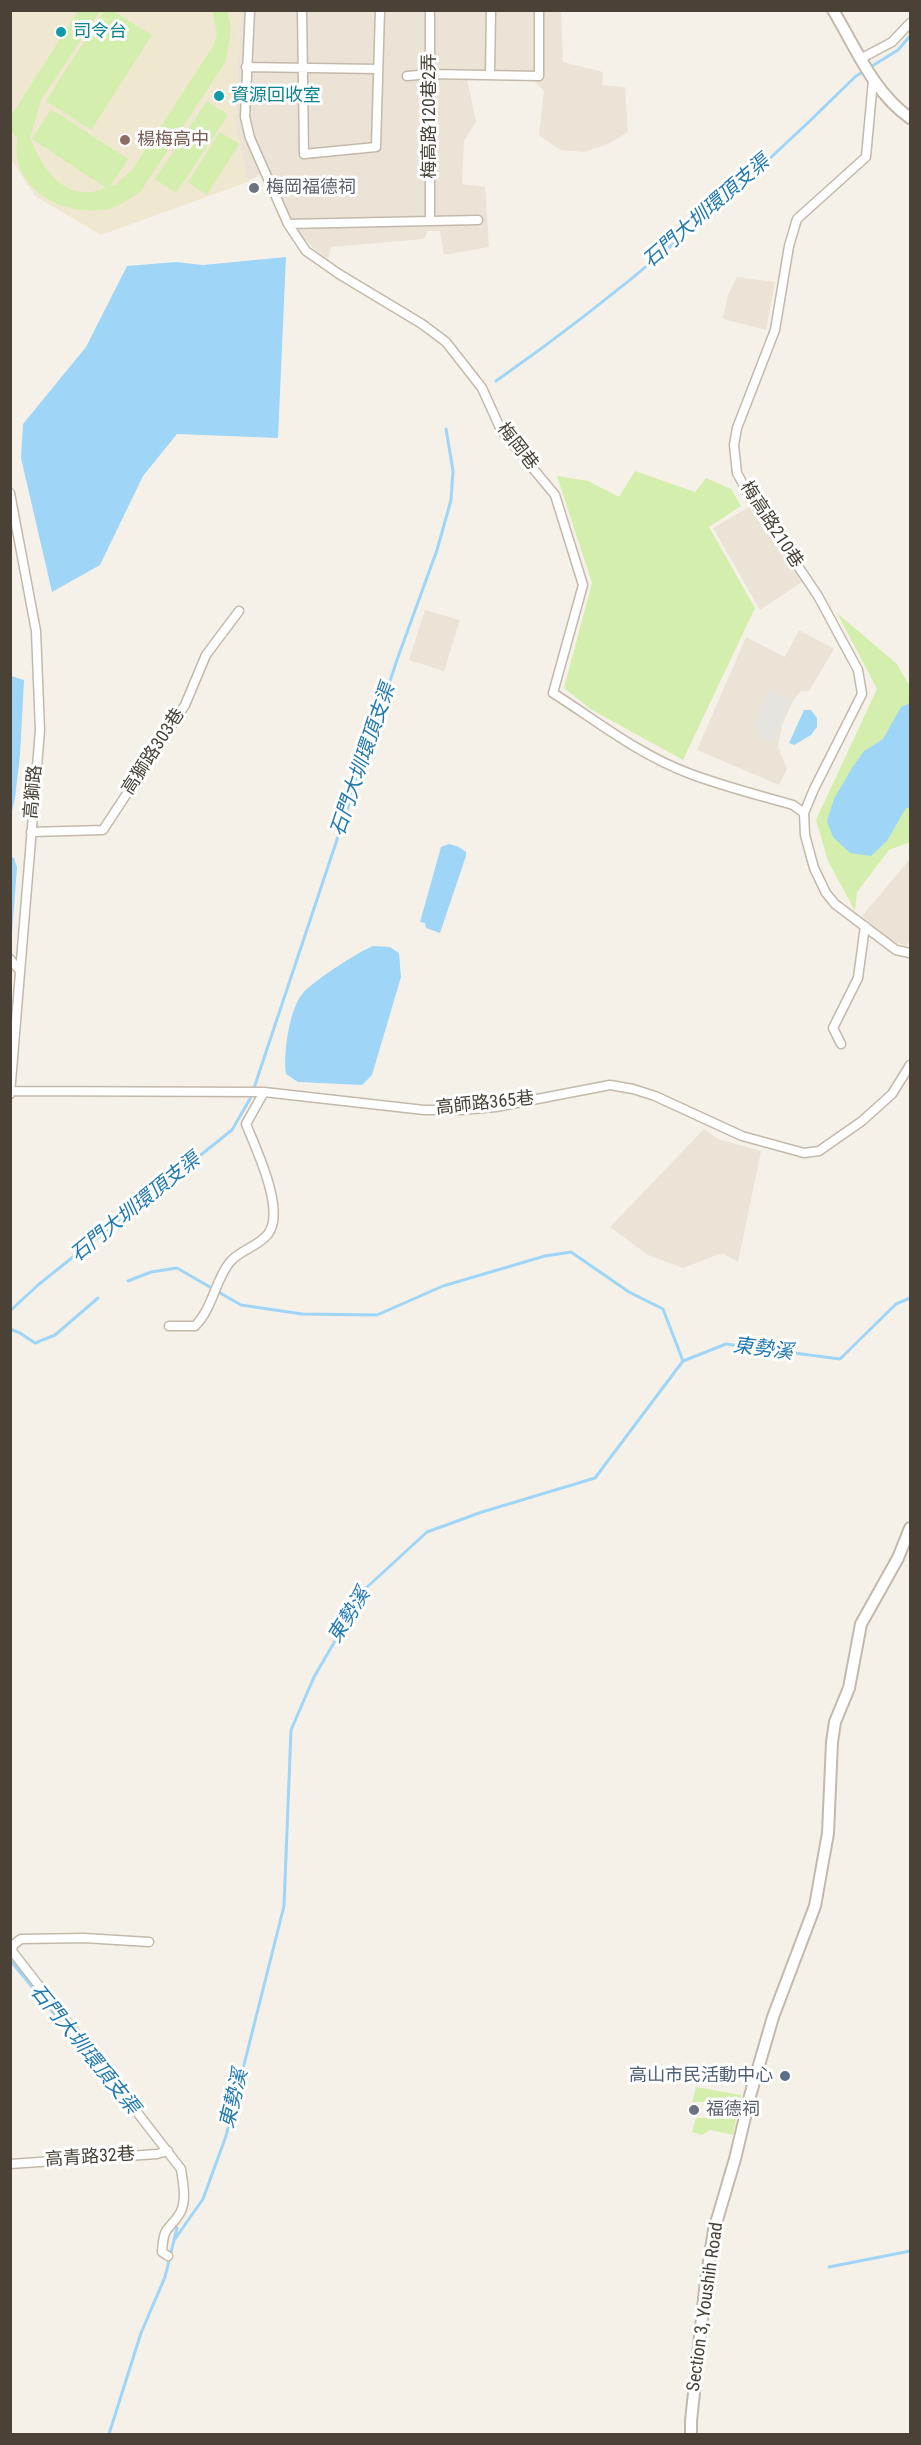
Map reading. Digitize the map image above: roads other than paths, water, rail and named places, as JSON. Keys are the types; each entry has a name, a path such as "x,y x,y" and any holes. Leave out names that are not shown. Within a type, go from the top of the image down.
{"street":[{"name":"梅岡巷","path":"250,10 245,117 250,138 288,224 306,251 339,274 422,324 446,342 482,388 501,430 555,495 583,585 553,693 618,737 670,765 687,773 793,805 804,813"},
{"path":"302,10 304,154 376,147 380,10"},
{"name":"梅高路120巷2弄","path":"430,10 430,221"},
{"path":"490,74 491,10"},
{"path":"407,76 430,74 539,75 539,10"},
{"path":"833,10 867,69 890,101 910,118"},
{"path":"867,69 910,24"},
{"path":"246,67 377,69"},
{"name":"梅高路210巷","path":"867,69 866,157 797,219 789,246 775,330 737,428 734,445 737,473 751,499 818,596 860,678 862,694 804,813 805,835 814,868 825,893 835,904 896,950 910,953"},
{"path":"288,224 478,220"},
{"name":"高獅路","path":"10,493 36,631 40,730 11,1092"},
{"name":"高獅路303巷","path":"31,832 103,830 185,705 206,656 239,611"},
{"path":"841,1044 833,1028 858,978 865,926"},
{"path":"10,959 20,971"},
{"name":"高師路365巷","path":"11,1092 264,1092 424,1110 462,1110 515,1103 610,1085 655,1096 742,1136 804,1153 819,1151 862,1121 892,1094 910,1065"},
{"path":"168,1326 195,1326 204,1317 231,1261 267,1236 273,1226 275,1211 270,1190 246,1124 264,1092"},
{"name":"Section 3, Youshih Road","path":"691,2434 704,2292 714,2230 773,2017 815,1906 828,1833 835,1722 849,1688 861,1624 897,1558 910,1528"},
{"path":"148,1942 84,1938 21,1939 13,1945 12,1951 181,2169 185,2192 181,2212 163,2234 162,2252 168,2256"},
{"name":"高青路32巷","path":"10,2164 157,2154 168,2151"}],"water":[{"path":"286,257 278,438 177,434 143,476 100,565 52,592 21,458 23,424 86,347 127,266 176,262 203,265"},
{"path":"11,676 24,680 20,755 11,816"},
{"path":"910,703 910,808 906,808 887,841 871,856 850,853 833,837 827,821 834,799 864,751 883,739 901,707"},
{"path":"804,710 811,710 817,718 817,727 811,735 794,745 789,743"},
{"path":"449,844 459,847 466,852 466,856 440,933 426,928 425,923 420,922 441,847"},
{"path":"11,857 14,858 17,867 12,933"},
{"path":"373,946 390,947 399,953 401,977 372,1075 362,1085 298,1082 286,1074 285,1065 288,1032 298,1000 308,988 325,975"}],"waterway":[{"name":"石門大圳環頂支渠","path":"869,68 898,50 910,36"},
{"name":"石門大圳環頂支渠","path":"496,381 544,347 637,274 727,198 856,76 863,72"},
{"name":"石門大圳環頂支渠","path":"254,1088 398,657 437,550 451,500 453,471 446,429"},
{"name":"石門大圳環頂支渠","path":"10,1311 38,1285 232,1130 251,1097"},
{"name":"石門大圳環頂支渠","path":"128,1281 151,1272 177,1268 241,1305 302,1314 377,1315 443,1286 545,1256 571,1252 629,1292 663,1309 683,1361"},
{"name":"石門大圳環頂支渠","path":"10,1329 35,1343 55,1335 98,1298"},
{"name":"東勢溪","path":"175,2239 203,2199 226,2136 284,1906 291,1730 314,1677 366,1588 427,1532 482,1512 595,1478 683,1361 726,1344 840,1359 896,1304 910,1298"},
{"name":"石門大圳環頂支渠","path":"10,1960 88,2055"},
{"name":"石門大圳環頂支渠","path":"109,2434 141,2333 165,2277 177,2228"},
{"path":"829,2267 910,2251"}],"place":[{"name":"司令台","path":"61,32"},
{"name":"資源回收室","path":"219,96"},
{"name":"楊梅高中","path":"125,140"},
{"name":"梅岡福德祠","path":"254,188"},
{"name":"高山市民活動中心","path":"785,2076"},
{"name":"福德祠","path":"694,2110"}]}
